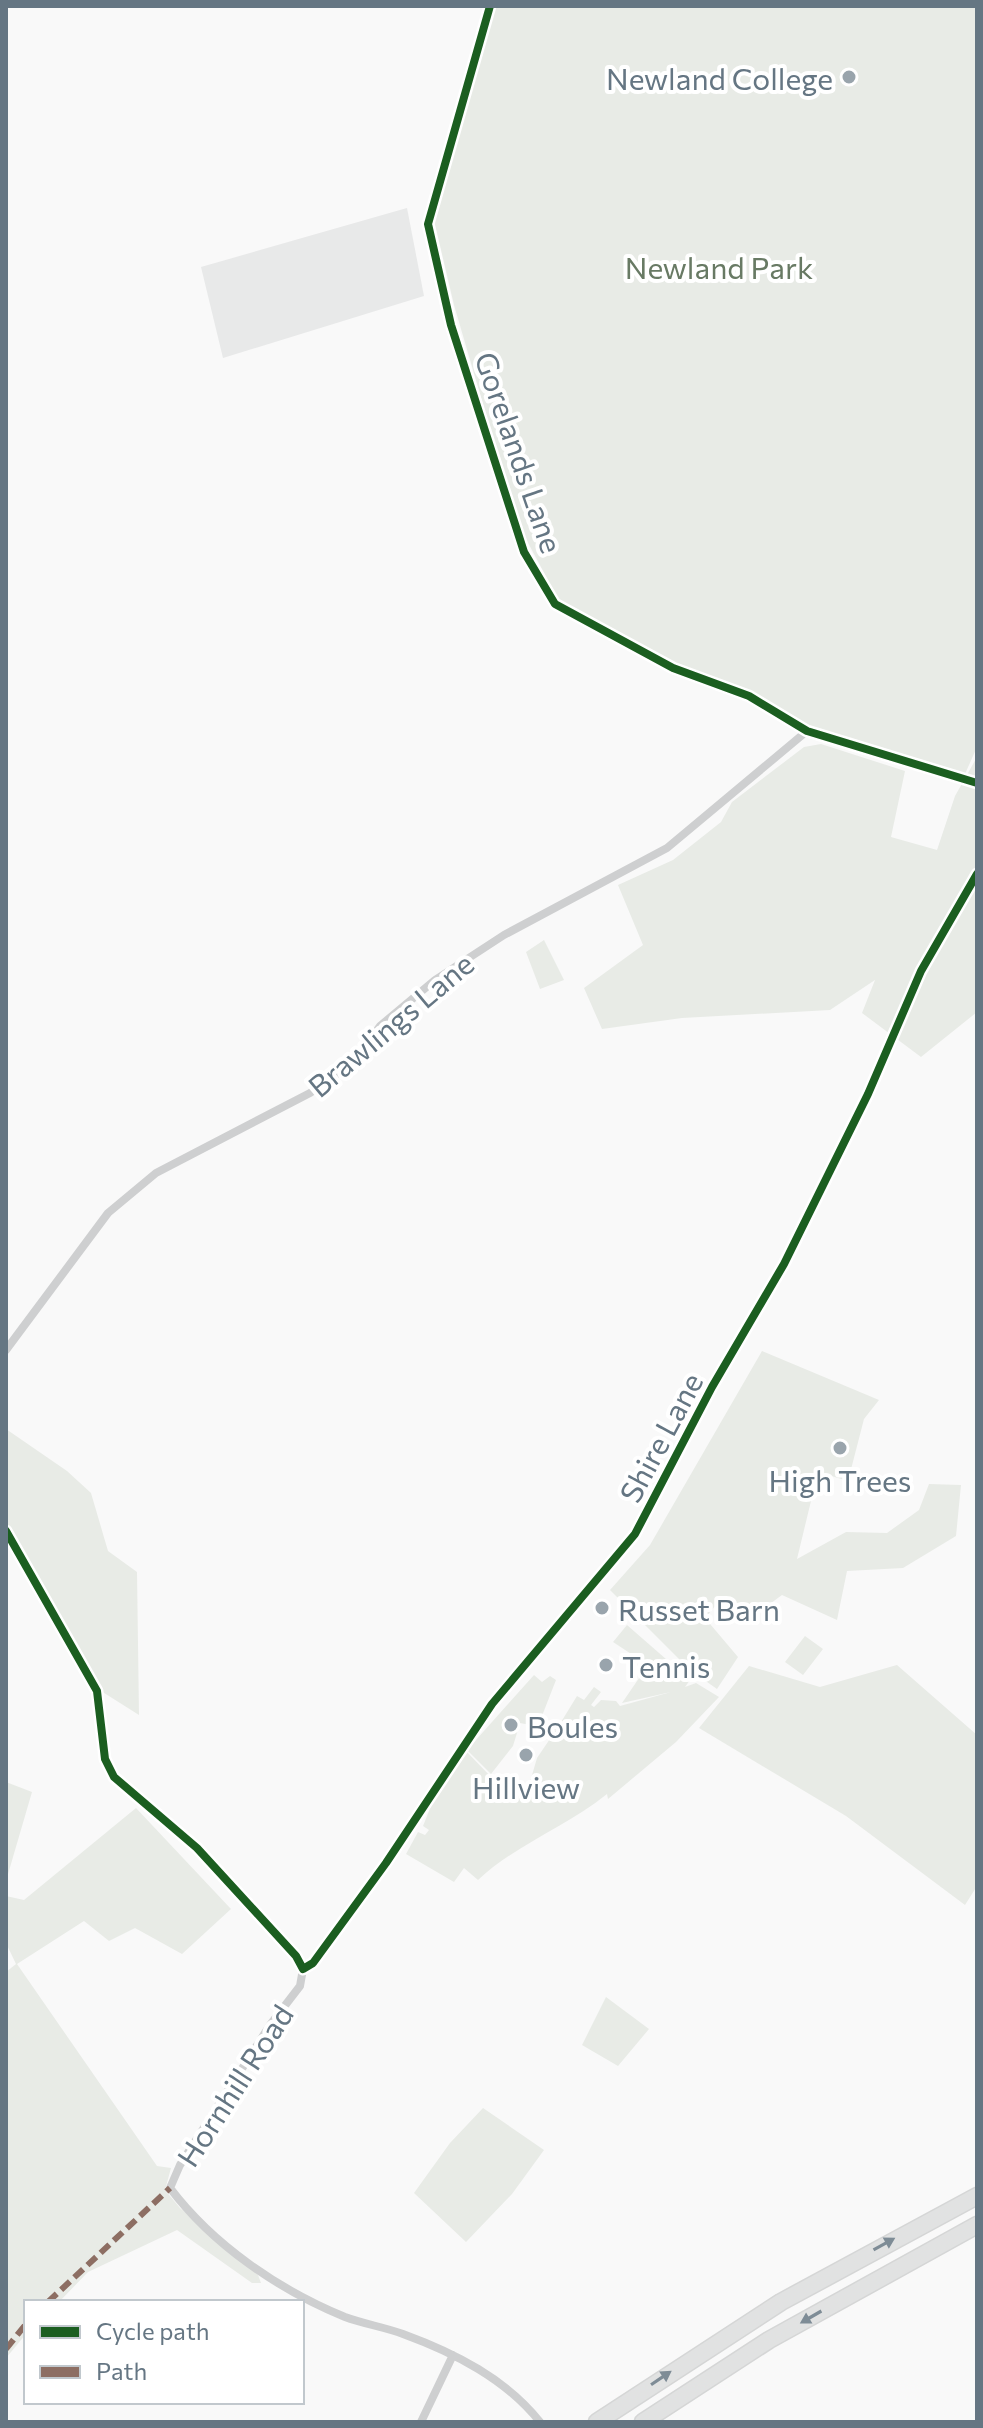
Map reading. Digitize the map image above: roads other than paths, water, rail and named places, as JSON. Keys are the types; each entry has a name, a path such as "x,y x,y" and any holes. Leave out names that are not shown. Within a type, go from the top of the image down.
{"highway":[{"path":"597,2422 781,2302 977,2196"},
{"path":"643,2422 769,2340 977,2225"}],"street":[{"name":"Gorelands Lane","path":"490,6 428,224 451,325 524,552 555,604 673,668 749,696 807,731 977,783"},
{"name":"Brawlings Lane","path":"6,1350 108,1213 156,1173 310,1093 353,1063 380,1026 435,980 504,935 667,848 807,731"},
{"name":"Shire Lane","path":"303,1969 313,1963 386,1863 492,1704 635,1534 712,1387 784,1264 868,1094 921,971 977,874"},
{"path":"6,1531 97,1691 105,1759 114,1777 197,1848 296,1956 303,1969"},
{"name":"Hornhill Road","path":"303,1969 300,1986 270,2025 180,2165 170,2188 184,2206 270,2281 346,2317 403,2333 453,2355 521,2398 540,2422"},
{"path":"421,2422 453,2355"}],"place":[{"name":"Newland College","path":"849,77"},
{"name":"High Trees","path":"840,1448"},
{"name":"Russet Barn","path":"602,1608"},
{"name":"Tennis","path":"606,1665"},
{"name":"Boules","path":"511,1725"},
{"name":"Hillview","path":"526,1755"}],"park label":[{"name":"Newland Park","path":"719,266"}]}
